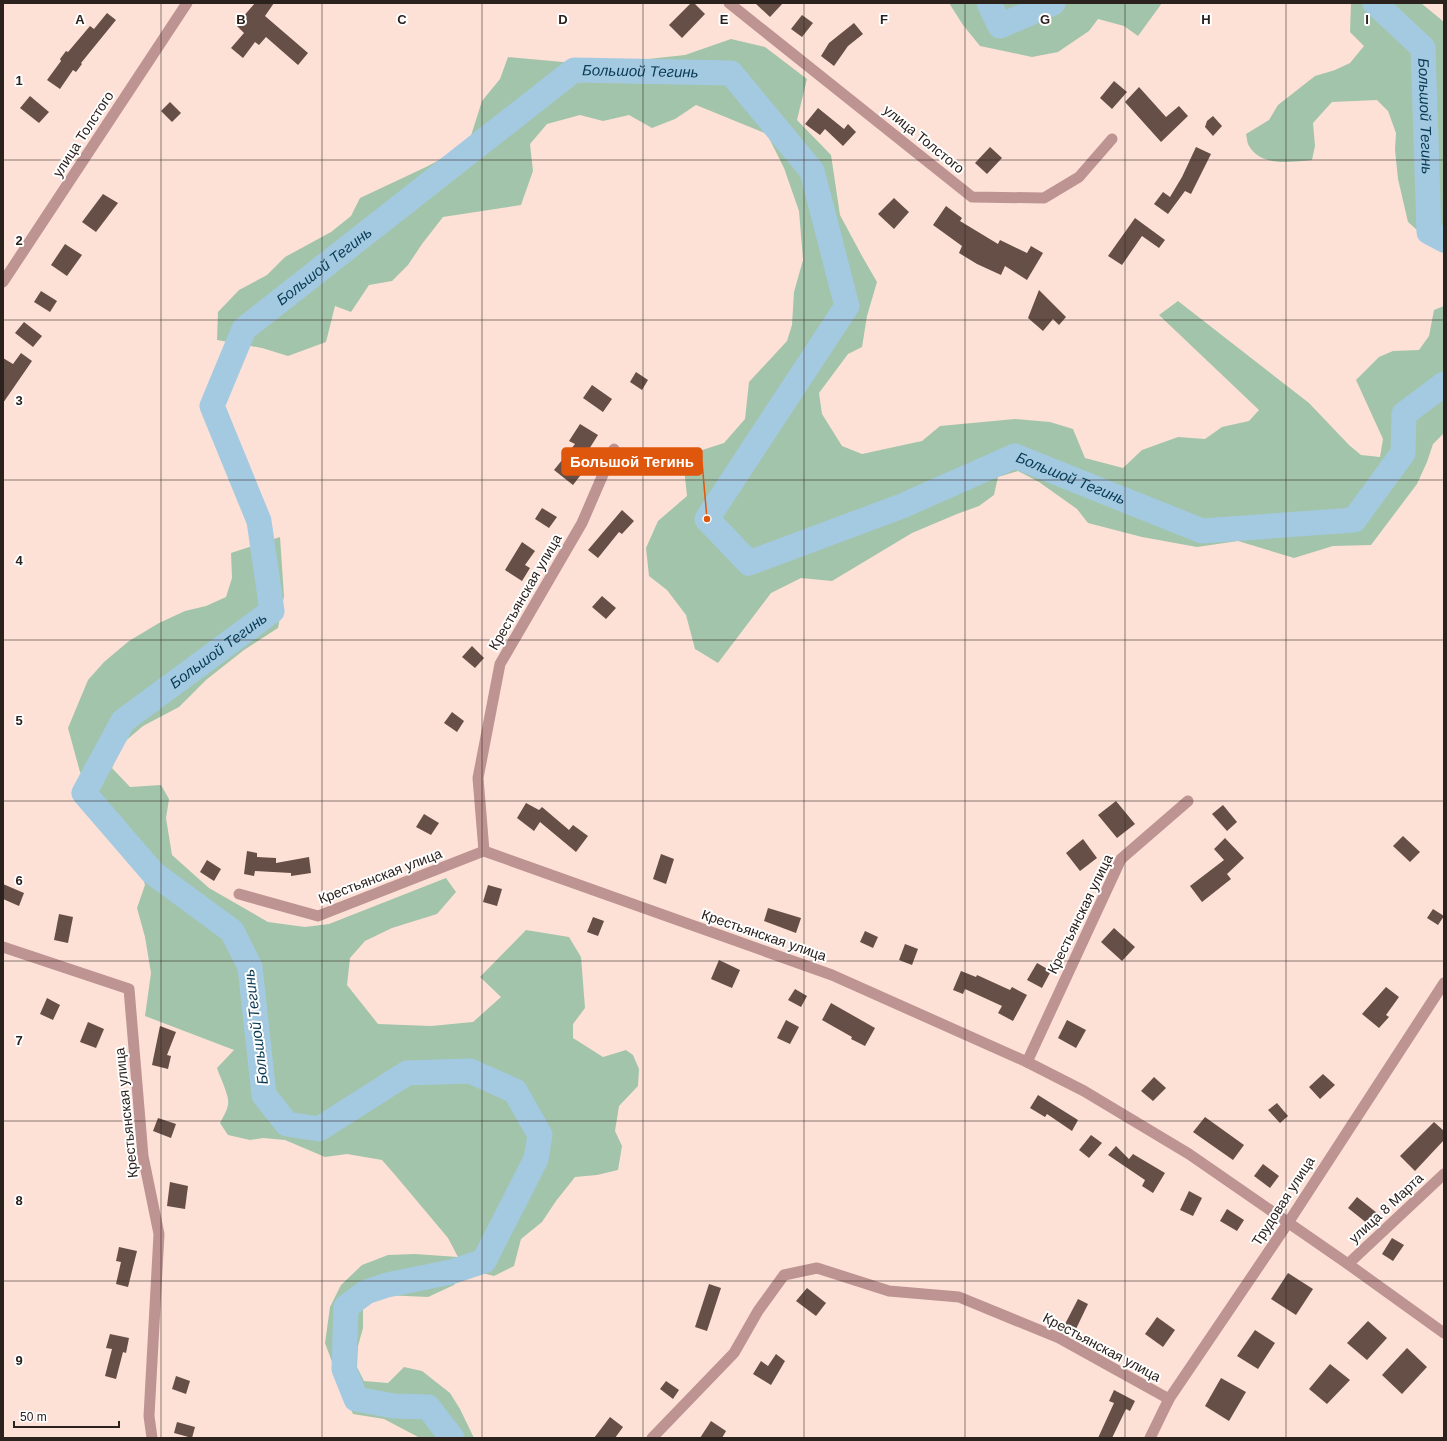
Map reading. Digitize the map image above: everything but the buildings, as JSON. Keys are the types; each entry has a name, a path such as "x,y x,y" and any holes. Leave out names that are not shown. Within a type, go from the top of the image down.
{"street":[{"name":"улица Толстого","path":"3,282 187,3"},
{"name":"улица Толстого","path":"729,3 972,197 1044,198 1079,177 1112,139"},
{"name":"Крестьянская улица","path":"484,851 478,778 500,664 582,523 614,450"},
{"name":"Крестьянская улица","path":"1027,1062 1121,859 1188,801"},
{"name":"Крестьянская улица","path":"239,894 318,916 484,851 832,975 1027,1062 1084,1091 1189,1154 1348,1264 1444,1333"},
{"name":"Крестьянская улица","path":"3,946 129,989 143,1156 159,1234 149,1416 152,1438"},
{"name":"Трудовая улица","path":"1150,1438 1169,1399 1288,1223 1444,983"},
{"name":"улица 8 Марта","path":"1348,1264 1444,1174"},
{"name":"Крестьянская улица","path":"652,1438 734,1353 758,1311 784,1275 817,1268 889,1291 959,1297 1059,1338 1169,1399"}],"green space":[{"path":"949,3 1162,3 1138,36 1124,26 1098,19 1089,31 1058,52 1032,57 980,46 963,25"},
{"path":"1351,3 1421,3 1444,22 1444,254 1408,222 1398,179 1395,150 1396,133 1388,111 1377,100 1332,102 1313,123 1315,146 1312,160 1278,162 1269,160 1254,153 1249,146 1246,134 1269,120 1278,105 1315,76 1335,70 1350,63 1364,46 1350,32"},
{"path":"731,39 765,47 807,79 797,120 831,155 840,215 877,282 867,316 862,347 848,354 819,393 822,414 842,446 862,454 922,441 940,426 1015,419 1050,422 1073,429 1085,458 1123,468 1142,450 1178,437 1205,439 1222,427 1249,421 1259,410 1159,315 1178,301 1309,403 1349,445 1361,455 1380,457 1383,439 1356,380 1379,357 1393,351 1419,350 1429,336 1434,310 1444,306 1444,433 1433,444 1417,484 1371,545 1333,546 1294,558 1238,541 1197,547 1142,537 1088,523 1077,509 1039,482 1018,471 998,477 994,495 979,506 912,533 832,581 801,578 771,593 718,663 695,649 686,615 667,590 649,576 646,548 658,521 687,496 684,468 693,453 724,443 745,419 749,382 787,341 792,325 794,292 803,260 799,211 784,168 767,134 696,105 675,119 652,128 629,115 603,121 580,115 547,124 530,144 533,171 521,205 443,217 408,265 392,281 369,285 351,312 335,306 326,342 288,356 262,348 217,340 218,312 239,290 267,275 285,257 331,232 351,216 360,198 426,167 468,145 482,101 500,79 508,57 563,62 648,59 685,55"},
{"path":"280,537 284,596 278,628 244,650 206,680 179,707 143,726 122,744 112,768 130,787 161,785 169,799 166,818 172,855 209,888 268,922 305,927 329,924 446,878 456,892 437,914 392,928 365,941 350,958 347,985 378,1024 431,1026 473,1022 501,997 480,977 526,930 569,937 581,957 585,1008 573,1024 573,1038 603,1057 626,1050 633,1055 639,1069 638,1086 619,1106 615,1131 622,1146 618,1170 597,1175 575,1177 542,1222 521,1239 514,1266 494,1276 463,1268 454,1285 428,1297 384,1295 363,1309 363,1328 358,1346 357,1367 364,1381 388,1383 404,1367 422,1371 450,1393 460,1409 474,1438 420,1438 384,1419 353,1414 325,1343 330,1307 341,1285 362,1265 388,1255 415,1254 458,1257 448,1238 382,1160 347,1154 325,1157 285,1140 263,1138 250,1140 228,1135 220,1123 227,1110 228,1101 217,1068 234,1050 145,1016 151,973 145,937 137,908 145,885 126,823 80,772 68,728 88,680 104,662 129,641 159,623 185,611 206,606 226,597 232,578 231,553"}],"waterway":[{"name":"Большой Тегинь","path":"989,3 1000,26 1053,3"},
{"name":"Большой Тегинь","path":"1375,3 1423,48 1429,232 1444,240"},
{"name":"Большой Тегинь","path":"452,1438 428,1407 394,1406 356,1399 344,1369 346,1307 366,1292 387,1285 451,1272 484,1261 536,1159 540,1135 515,1091 470,1071 407,1073 319,1129 287,1124 264,1095 250,967 232,931 153,873 84,793 123,721 272,611 259,521 212,406 244,329 574,70 731,73 812,171 847,306 707,519 749,563 902,506 1015,456 1202,531 1354,520 1403,453 1404,414 1444,384"}],"place":[{"name":"Большой Тегинь","path":"707,519"}]}
